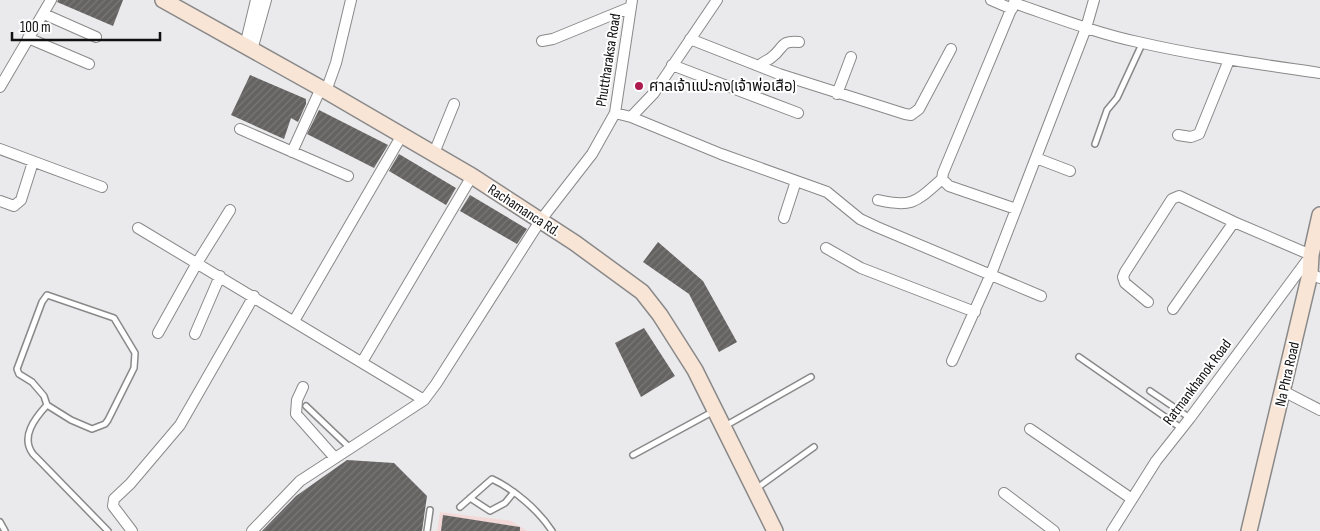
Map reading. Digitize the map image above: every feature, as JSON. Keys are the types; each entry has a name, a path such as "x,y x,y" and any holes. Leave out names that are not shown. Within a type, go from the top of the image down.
{"street":[{"path":"0,87 51,0"},
{"name":"Rachamanca Rd.","path":"163,0 324,89 472,176 575,243 642,292 660,315 695,370 774,531"},
{"path":"249,48 256,0"},
{"path":"249,48 266,0"},
{"path":"292,152 336,63 351,0"},
{"path":"631,117 654,93 717,0"},
{"path":"991,0 1014,4 1086,28 1142,43 1230,60 1320,73"},
{"path":"952,361 992,274 1086,28 1094,0"},
{"path":"542,41 554,39 632,3"},
{"name":"Phuttharaksa Road","path":"424,400 454,359 540,221 592,154 615,113 632,3"},
{"path":"878,200 904,205 925,194 942,179 1014,4"},
{"path":"44,14 96,37"},
{"path":"28,38 88,64"},
{"path":"690,39 837,94 904,114 911,114 919,109 951,50"},
{"path":"759,66 761,62 772,58 784,44 792,41 798,42"},
{"path":"837,94 851,57"},
{"path":"1178,135 1191,137 1199,134 1230,60"},
{"path":"672,65 798,114"},
{"path":"434,153 454,104"},
{"path":"615,113 631,117 720,154 827,192 860,219 1041,296"},
{"path":"240,129 348,176"},
{"path":"294,321 402,135"},
{"path":"0,149 102,186"},
{"path":"1036,158 1070,171"},
{"path":"0,201 14,206 20,202 33,162"},
{"path":"362,362 472,176"},
{"path":"942,179 949,186 1016,208"},
{"path":"784,218 796,181"},
{"path":"1148,302 1125,283 1123,277 1172,199 1179,196 1311,255"},
{"path":"158,333 230,210"},
{"name":"Na Phra Road","path":"1249,531 1315,276 1311,255 1320,215"},
{"path":"1173,309 1234,222"},
{"path":"138,228 254,296 424,400 300,481 252,531"},
{"path":"826,248 861,268 975,312"},
{"name":"Ratmankhanok Road","path":"1116,530 1132,499 1156,461 1182,429 1311,255"},
{"path":"195,334 220,276"},
{"path":"132,531 113,506 114,500 180,425 254,296"},
{"path":"303,387 297,400 296,414 336,458"},
{"path":"1284,391 1320,410"},
{"path":"1030,430 1132,499"},
{"path":"1004,493 1054,531"}],"lane":[{"path":"1095,144 1107,110 1117,98 1142,43"},
{"path":"47,295 114,318 135,353 134,368 108,420 100,427 92,429 71,420 47,404 44,396 32,382 19,374 17,368 42,302 47,295"},
{"path":"1079,356 1182,429"},
{"path":"723,427 811,377"},
{"path":"1150,391 1190,418"},
{"path":"47,404 39,414 28,435 29,449 108,531"},
{"path":"306,406 350,448"},
{"path":"633,455 714,410"},
{"path":"754,490 778,475 814,447"},
{"path":"460,507 492,479 505,485 525,501 552,531"},
{"path":"470,498 490,511 505,503 514,492"},
{"path":"427,531 430,510"},
{"path":"0,522 6,531"}],"shaded area":[{"path":"440,512 511,521 527,531 437,531"}],"building":[{"path":"58,0 123,0 113,26 57,2"},
{"path":"250,75 306,99 306,104 298,122 291,118 284,139 231,115"},
{"path":"319,110 388,145 374,168 307,134"},
{"path":"399,154 456,188 446,205 389,171"},
{"path":"470,195 527,229 517,244 460,211"},
{"path":"658,242 703,281 737,342 719,352 689,294 643,262"},
{"path":"644,328 675,376 641,397 615,343"},
{"path":"347,460 394,463 427,496 422,531 262,531 296,496"},
{"path":"443,515 520,527 520,531 441,531"}],"place":[{"name":"ศาลเจ้าแปะกง(เจ้าพ่อเสือ)","path":"639,86"}]}
